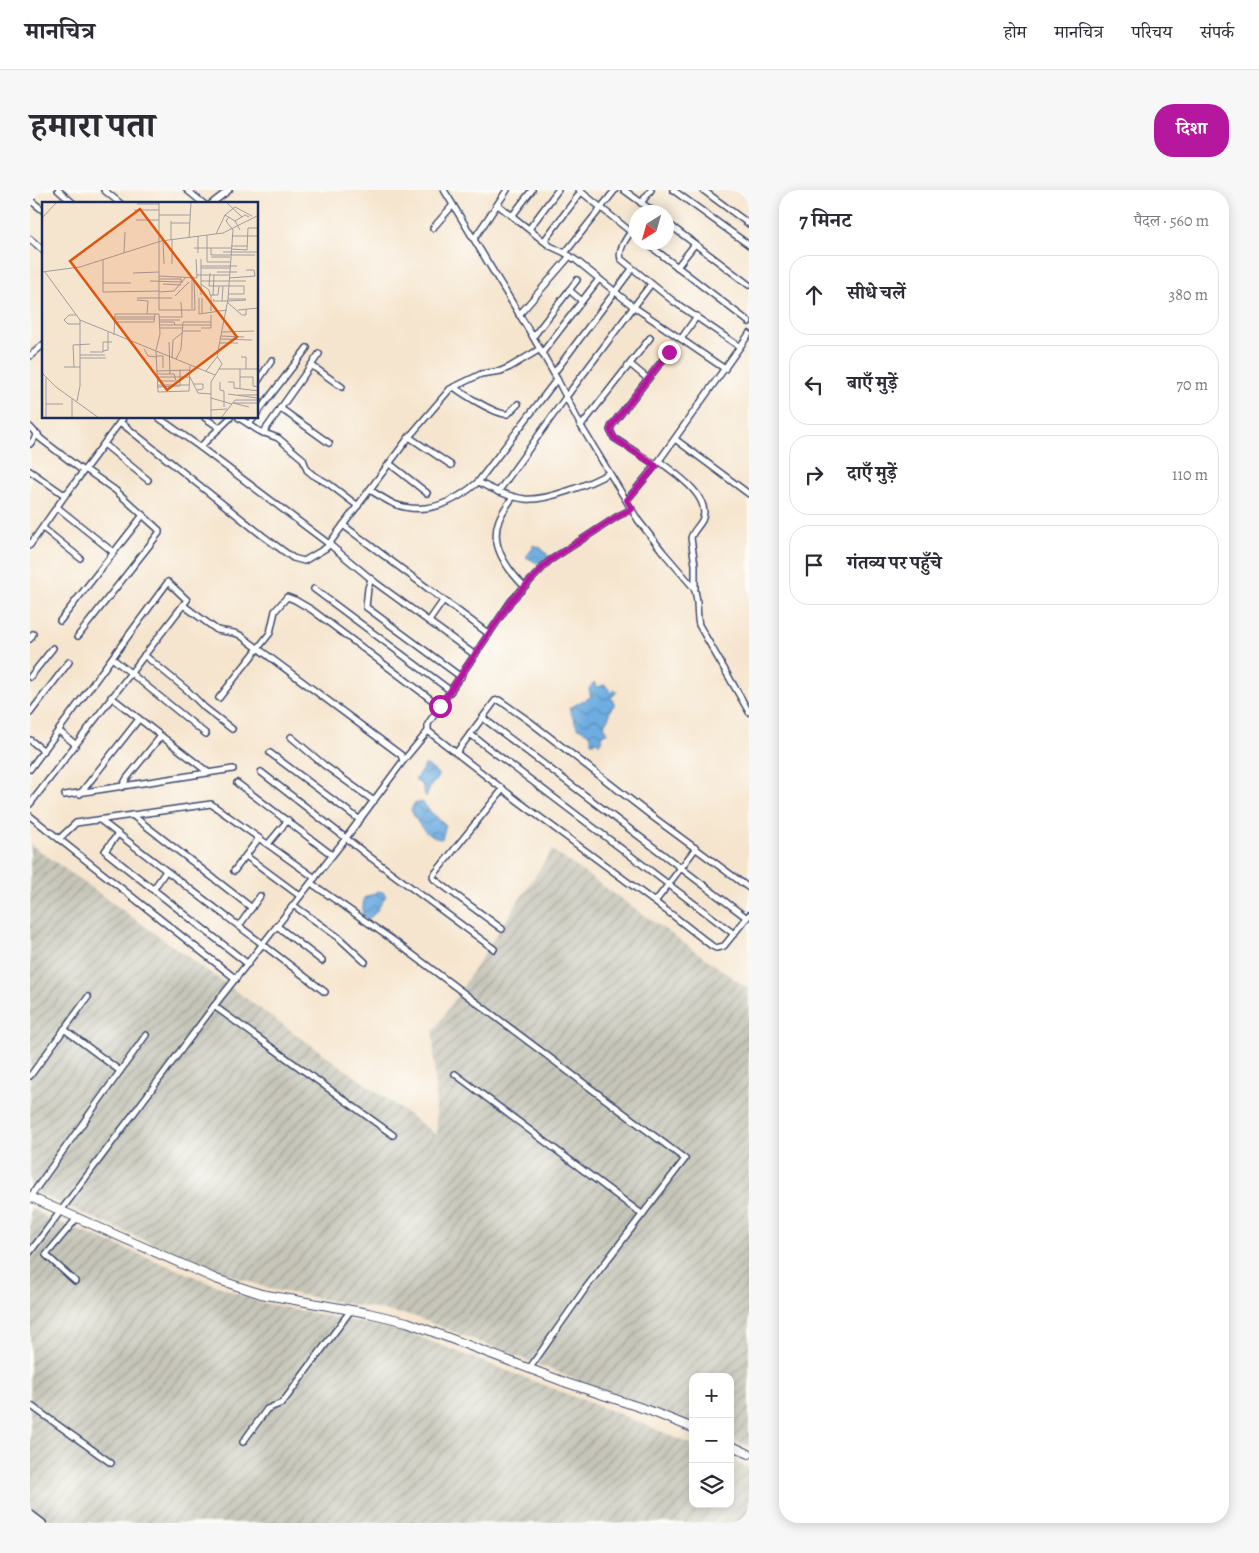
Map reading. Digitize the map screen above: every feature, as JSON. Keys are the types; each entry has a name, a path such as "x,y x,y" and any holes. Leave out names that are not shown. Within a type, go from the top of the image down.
{"street":[{"path":"58,190 72,202"},
{"path":"104,190 119,202"},
{"path":"187,190 202,202"},
{"path":"214,202 229,190"},
{"path":"444,190 554,373 581,426 609,473 644,528 694,588 697,595 697,614 700,625 749,712"},
{"path":"474,239 507,190"},
{"path":"512,216 532,190"},
{"path":"529,229 558,190"},
{"path":"519,315 568,255 615,190"},
{"path":"624,190 641,203 651,190"},
{"path":"673,190 749,245"},
{"path":"703,190 749,224"},
{"path":"544,241 580,191 629,230"},
{"path":"30,200 42,210"},
{"path":"433,228 453,204"},
{"path":"498,205 555,249 568,255 634,307 725,368"},
{"path":"674,228 749,285"},
{"path":"30,239 42,249"},
{"path":"629,240 621,250 620,255 632,269 740,347"},
{"path":"677,267 694,244"},
{"path":"655,250 749,322"},
{"path":"554,373 632,269"},
{"path":"30,545 122,420 293,558 304,561 317,554 329,544 434,406 454,387 481,374 505,369 541,351 599,279"},
{"path":"533,337 577,280"},
{"path":"498,492 566,397 652,284"},
{"path":"569,290 582,301"},
{"path":"681,338 697,316"},
{"path":"627,500 657,464 749,334"},
{"path":"581,426 650,338"},
{"path":"30,356 42,345"},
{"path":"38,348 42,351"},
{"path":"259,411 307,348"},
{"path":"669,352 610,430 614,438 692,488 704,509 704,517 691,538 695,566 694,588"},
{"path":"263,433 319,354"},
{"path":"259,380 272,360"},
{"path":"630,364 648,379"},
{"path":"311,365 342,387"},
{"path":"370,490 401,506 419,509 432,509 464,494 478,482 557,379"},
{"path":"454,387 468,397 504,415 508,414 518,404"},
{"path":"280,408 329,443"},
{"path":"160,419 329,544 475,656"},
{"path":"206,419 220,428"},
{"path":"200,447 229,419"},
{"path":"242,419 263,433 278,438 302,459 307,470 312,475 329,484 358,506"},
{"path":"249,424 253,419"},
{"path":"30,427 41,439 115,490 156,526 159,533 78,636"},
{"path":"30,444 38,434"},
{"path":"409,437 451,465"},
{"path":"675,439 749,494"},
{"path":"104,444 148,480"},
{"path":"390,464 428,493"},
{"path":"30,471 61,494 66,494"},
{"path":"478,482 512,497 527,499 565,492 587,485 609,473"},
{"path":"512,497 499,520 496,532 503,560 511,573 524,586"},
{"path":"57,508 113,552"},
{"path":"30,1252 214,1006 428,731 428,724 511,601 549,561 618,516 632,509"},
{"path":"60,620 143,515"},
{"path":"343,526 489,634"},
{"path":"43,528 80,558"},
{"path":"371,578 366,607 461,677"},
{"path":"30,769 168,582 187,600 31,802"},
{"path":"314,589 451,691"},
{"path":"219,698 258,650 272,629 275,611 287,597 290,597 312,610 440,706"},
{"path":"429,621 443,600"},
{"path":"183,605 211,626 221,631 234,632 401,756 403,761"},
{"path":"30,639 34,634"},
{"path":"30,677 53,648"},
{"path":"144,655 232,729"},
{"path":"112,658 206,734"},
{"path":"30,713 69,662"},
{"path":"111,697 209,773"},
{"path":"456,753 495,701 499,700 530,721 749,888"},
{"path":"428,731 502,789 716,948 724,946 748,916 682,869 482,718"},
{"path":"79,794 139,719"},
{"path":"58,731 75,744"},
{"path":"470,734 734,934"},
{"path":"122,787 161,736"},
{"path":"291,737 324,765 374,801"},
{"path":"30,740 44,751"},
{"path":"270,753 360,820"},
{"path":"65,795 233,769"},
{"path":"261,772 384,868 494,949"},
{"path":"237,783 332,855"},
{"path":"502,789 433,876 434,879 502,929"},
{"path":"60,839 76,823 211,804 315,878"},
{"path":"132,815 252,908"},
{"path":"30,816 236,979"},
{"path":"100,820 325,992"},
{"path":"268,844 288,820"},
{"path":"118,834 105,851 248,964"},
{"path":"234,871 259,838"},
{"path":"655,902 682,869 696,848"},
{"path":"246,856 300,896"},
{"path":"153,890 166,871"},
{"path":"311,883 397,943 685,1159 585,1289 529,1369"},
{"path":"239,926 260,896"},
{"path":"293,905 338,937 366,962"},
{"path":"277,926 322,961"},
{"path":"30,1076 88,997"},
{"path":"214,1006 393,1135"},
{"path":"64,1029 120,1071"},
{"path":"146,1035 30,1197 216,1279 261,1294 407,1322 529,1369 648,1410 689,1426"},
{"path":"455,1074 643,1215"},
{"path":"75,1281 46,1255 77,1218"},
{"path":"243,1442 267,1409 282,1403 351,1310"},
{"path":"30,1405 111,1464"},
{"path":"734,1447 749,1454"},
{"path":"30,1513 43,1523"}],"shaded area":[{"path":"30,844 437,1135 433,1032 552,850 749,989 749,1446 734,1440 734,1373 689,1373 689,1423 413,1316 269,1289 187,1259 30,1190"},
{"path":"30,1207 44,1216 258,1302 406,1332 622,1415 689,1443 689,1508 734,1508 734,1462 749,1468 749,1523 30,1523"}],"water":[{"path":"533,545 541,548 548,555 546,562 537,563 526,557 533,548"},
{"path":"594,682 597,687 605,685 612,693 614,690 617,692 611,698 615,705 610,710 609,717 604,725 607,733 603,734 599,744 594,740 594,743 591,743 591,735 577,727 569,708 591,697 589,689"},
{"path":"426,764 438,774 437,780 432,784 426,797 422,785 415,780"},
{"path":"422,802 446,825 442,839 427,833 411,810 414,804"},
{"path":"378,891 383,892 386,896 376,912 368,919 362,915 364,898"}],"route":[{"path":"440,706 520,590 549,561 560,553 632,509 627,500 656,466 614,438 610,430 669,352"}]}
